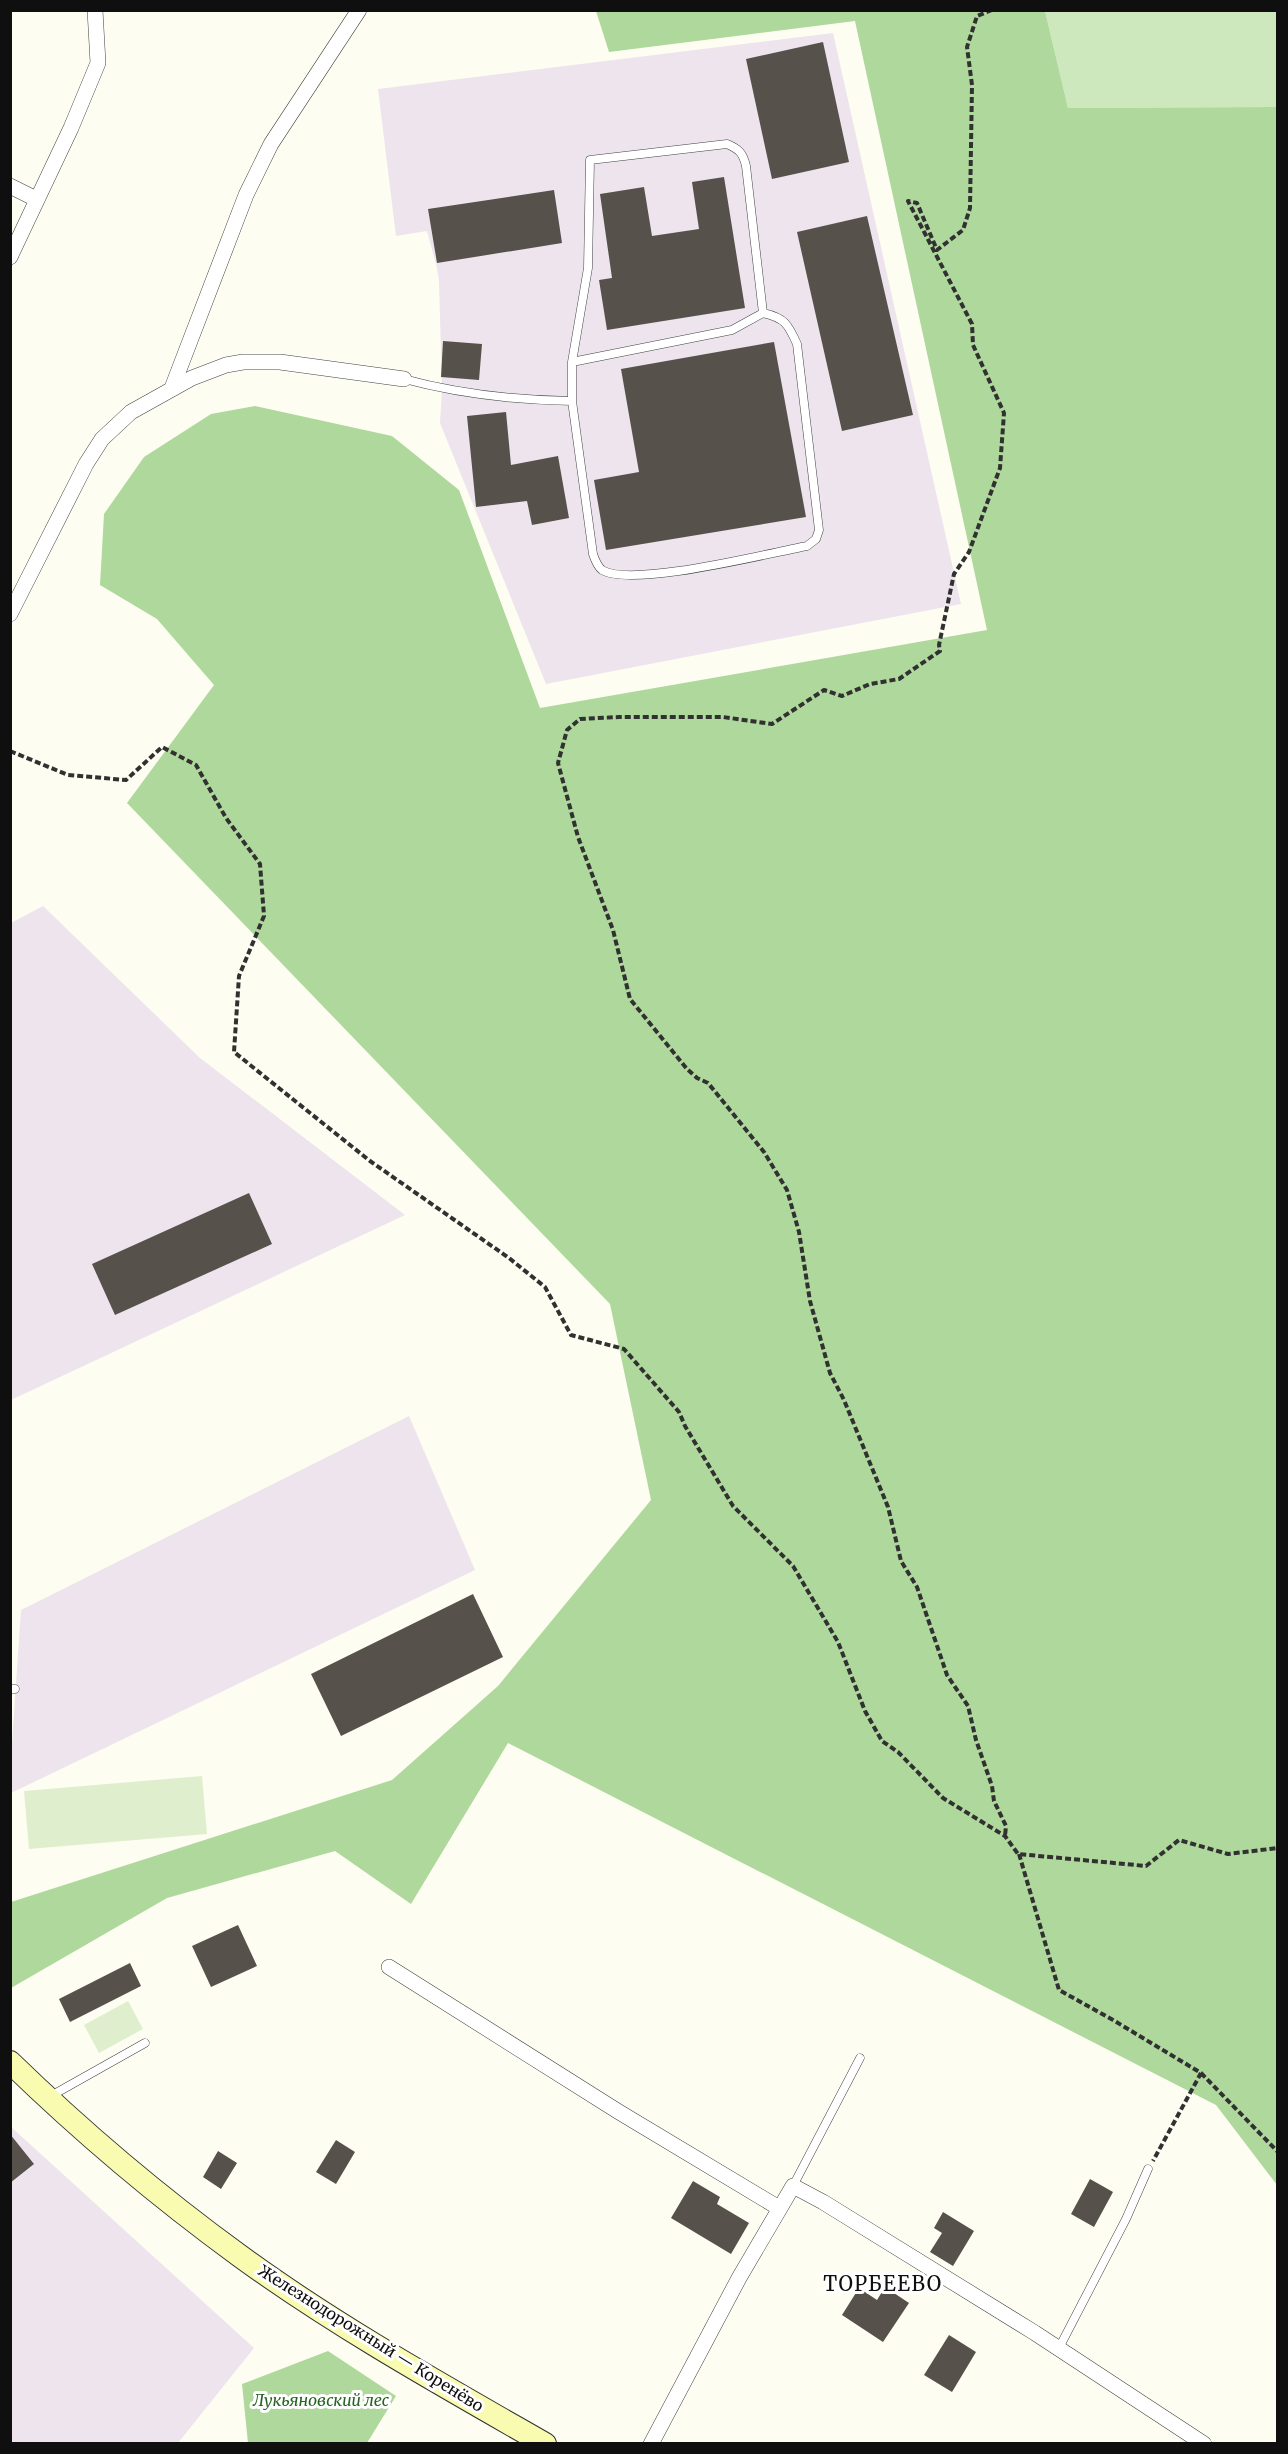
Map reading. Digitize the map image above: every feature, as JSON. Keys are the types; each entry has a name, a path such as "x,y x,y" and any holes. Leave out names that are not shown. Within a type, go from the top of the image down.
{"main road":[{"name":"Железнодорожный — Коренёво","path":"10,2062 47,2099 239,2256 412,2367 546,2444"}],"street":[{"path":"10,257 71,128 98,63 95,10"},
{"path":"172,388 246,195 266,154 297,102 359,10"},
{"path":"10,186 36,199"},
{"path":"10,614 86,464 102,439 131,412 172,388 226,365 260,361 404,379"},
{"path":"389,1967 619,2112 779,2208"},
{"path":"651,2444 739,2278 793,2186 823,2202 1059,2348 1204,2444"}],"lane":[{"path":"572,362 732,330 763,313 778,316 789,326 797,344 819,530 816,539 807,546 669,572 632,576 602,570 595,562 572,401 572,362 588,268 590,160 726,144 737,148 743,155 746,166 763,313"},
{"path":"404,379 442,390 534,400 572,401"},
{"path":"47,2099 145,2043"},
{"path":"793,2186 860,2058"},
{"path":"1059,2348 1126,2219 1148,2169"}],"path":[{"path":"992,10 977,16 967,47 972,85 970,146 972,161 970,208 963,230 937,250 917,203 908,201 972,324 973,345 1004,413 1000,468 969,552 954,574 939,645 940,651 899,679 870,684 842,696 824,690 772,724 723,717 580,719 567,730 558,763 578,837 613,930 630,999 687,1068 697,1078 708,1083 764,1152 787,1190 799,1232 810,1301 830,1373 844,1400 888,1507 901,1561 917,1587 947,1675 968,1706 976,1740 992,1786 994,1802 1006,1826 1005,1836"},
{"path":"10,751 68,775 126,780 162,747 196,765 226,818 260,864 264,916 239,976 234,1052 370,1161 509,1258 545,1287 571,1335 624,1349 678,1412 684,1426 734,1506 793,1566 838,1642 865,1711 882,1741 898,1752 943,1798 1005,1836 1018,1854 1059,1990 1201,2073 1278,2152"},
{"path":"1018,1854 1146,1866 1179,1840 1228,1854 1278,1848"},
{"path":"1148,2169 1201,2073"}],"shaded area":[{"path":"833,33 961,604 546,684 440,423 442,390 437,268 427,231 396,236 378,89"},
{"path":"43,906 200,1058 405,1215 11,1400 11,923"},
{"path":"409,1416 475,1570 11,1793 11,1758 21,1610"},
{"path":"10,2126 254,2348 178,2443 11,2443"}],"green space":[{"path":"596,11 1045,11 1068,108 1277,107 1277,2185 1216,2105 508,1743 411,1904 335,1851 167,1898 11,1988 11,1902 392,1780 498,1686 651,1500 610,1304 127,803 214,685 157,619 100,585 104,514 144,457 211,414 255,406 392,436 459,490 540,708 987,630 855,21 609,52"},
{"path":"1045,11 1277,11 1277,107 1068,108"},
{"path":"202,1776 207,1834 29,1849 24,1791"},
{"path":"128,2001 143,2029 99,2053 84,2025"},
{"name":"Лукьяновский лес","path":"328,2351 396,2396 367,2443 248,2443 242,2384"}],"building":[{"path":"823,42 849,162 772,179 746,59"},
{"path":"724,177 745,308 607,330 599,280 612,278 600,194 644,187 652,236 699,229 692,182"},
{"path":"554,190 562,243 437,263 428,209"},
{"path":"867,216 913,415 842,431 797,232"},
{"path":"443,341 482,344 479,380 441,377"},
{"path":"774,342 806,517 606,550 594,480 639,472 621,369"},
{"path":"506,412 511,465 558,456 569,518 532,525 527,501 476,507 467,416"},
{"path":"249,1193 272,1244 115,1315 92,1264"},
{"path":"473,1594 503,1657 341,1736 311,1674"},
{"path":"238,1925 257,1966 211,1987 192,1946"},
{"path":"130,1963 141,1986 70,2022 59,1999"},
{"path":"10,2134 34,2164 10,2183"},
{"path":"336,2140 355,2152 336,2184 316,2172"},
{"path":"218,2151 237,2163 221,2189 203,2177"},
{"path":"1090,2179 1113,2192 1094,2227 1071,2214"},
{"path":"693,2181 720,2197 717,2204 749,2223 731,2254 671,2218"},
{"path":"943,2212 974,2231 953,2266 930,2252 942,2233 934,2228"},
{"path":"885,2287 909,2303 883,2342 842,2315 859,2288 877,2300"},
{"path":"949,2335 976,2352 952,2392 924,2375"}],"district":[{"name":"ТОРБЕЕВО","path":"883,2283"}]}
